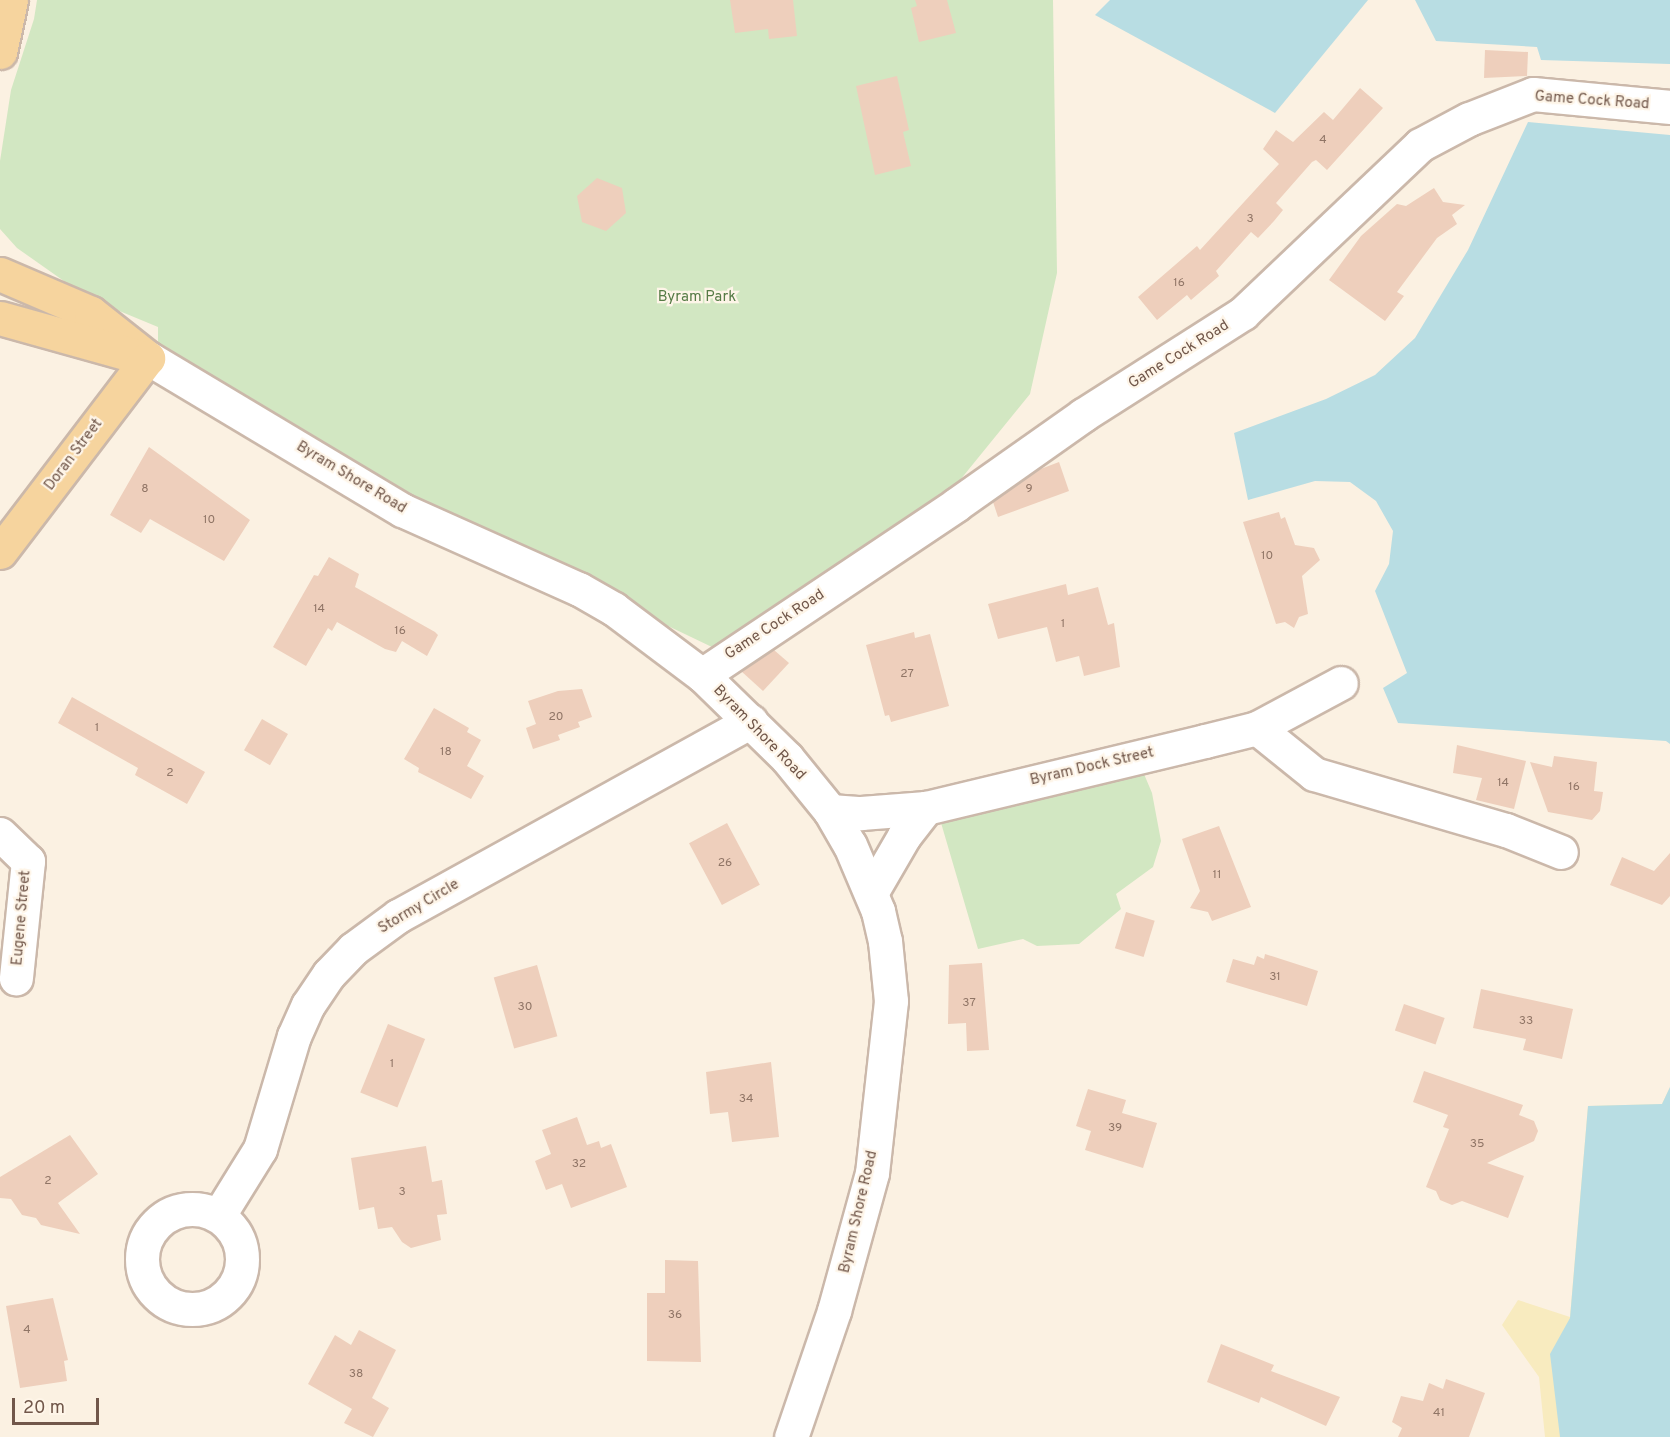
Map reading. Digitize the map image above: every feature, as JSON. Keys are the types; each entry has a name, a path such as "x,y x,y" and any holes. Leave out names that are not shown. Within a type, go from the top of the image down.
{"main road":[{"path":"0,52 11,0"},
{"name":"Byram Shore Road","path":"0,274 91,313 148,358"},
{"name":"Byram Shore Road","path":"0,318 82,343 148,358"},
{"name":"Doran Street","path":"0,552 148,358"}],"street":[{"name":"Game Cock Road","path":"702,675 957,504 1083,415 1243,313 1420,145 1469,119 1533,94 1667,103"},
{"name":"Byram Shore Road","path":"148,358 402,510 579,589 655,637 702,675 751,721 830,811 871,892 885,941 891,1001 872,1173 834,1311 791,1437"},
{"name":"Byram Dock Street","path":"830,811 926,808 1257,728 1341,683"},
{"name":"Stormy Circle","path":"219,1215 260,1149 294,1036 308,1005 329,974 353,949 398,916 751,721"},
{"path":"1257,728 1314,774 1506,830 1561,852"},
{"path":"871,892 904,836 926,808"},
{"name":"Eugene Street","path":"0,834 28,861 16,978"}],"green space":[{"name":"Byram Park","path":"37,0 1053,0 1057,273 1030,394 956,485 714,648 666,625 600,582 447,516 374,477 158,345 158,327 88,298 17,248 0,229 0,161 11,90 34,19"},
{"path":"1121,769 1144,774 1152,793 1161,841 1153,867 1116,894 1121,909 1079,944 1037,946 1023,939 978,949 939,816"}],"sand":[{"path":"1670,1087 1573,1437 1545,1437 1539,1377 1502,1325 1518,1300 1570,1317 1588,1106 1662,1104"}],"water":[{"path":"1110,0 1368,0 1275,113 1095,15"},
{"path":"1415,0 1670,0 1670,64 1541,60 1537,47 1436,41"},
{"path":"1528,122 1670,135 1670,744 1666,741 1398,723 1383,688 1407,673 1375,591 1389,564 1393,531 1376,501 1350,482 1315,481 1248,500 1234,433 1326,399 1375,375 1415,338 1468,250"},
{"path":"1670,1087 1670,1437 1560,1437 1550,1354 1570,1318 1588,1106 1662,1104"}],"building":[{"path":"730,0 793,0 797,36 769,39 768,29 735,33"},
{"path":"915,0 947,0 956,33 919,42 911,8 917,6"},
{"path":"1485,50 1528,52 1527,76 1484,78"},
{"path":"897,76 909,130 903,132 911,166 875,175 856,86"},
{"path":"1360,88 1383,108 1327,170 1316,160 1312,162 1276,203 1283,210 1258,238 1251,232 1216,271 1219,276 1191,300 1187,295 1157,320 1138,297 1197,246 1200,250 1279,164 1263,149 1276,130 1293,142 1324,112 1333,120"},
{"path":"597,178 622,188 626,213 606,231 582,222 577,196"},
{"path":"1434,188 1443,202 1465,205 1452,215 1457,224 1437,238 1397,292 1404,296 1385,321 1329,280 1361,236 1397,204 1406,206"},
{"path":"149,447 250,520 224,561 150,519 141,533 110,515"},
{"path":"1059,462 1069,491 998,517 993,502 1038,470"},
{"path":"1279,512 1281,519 1285,517 1295,545 1314,548 1320,560 1302,576 1308,614 1299,617 1294,628 1285,622 1276,624 1243,522"},
{"path":"329,557 359,574 355,587 438,635 427,656 402,641 396,652 385,649 337,622 332,631 328,628 306,666 273,647 314,575 318,576"},
{"path":"1066,584 1068,595 1098,587 1108,625 1114,623 1120,667 1084,676 1079,656 1056,662 1047,627 998,639 988,604"},
{"path":"914,632 915,638 930,634 949,706 891,722 889,715 885,716 866,645"},
{"path":"774,650 789,663 763,691 741,671"},
{"path":"582,689 592,717 578,722 580,727 558,735 560,740 533,749 526,728 536,724 528,701 558,691"},
{"path":"72,697 205,772 187,804 135,775 138,768 58,723"},
{"path":"434,708 469,728 467,732 481,740 467,766 484,776 471,799 418,772 419,768 404,759"},
{"path":"262,719 288,734 270,765 244,750"},
{"path":"1457,745 1526,761 1514,809 1476,800 1482,778 1453,773"},
{"path":"1554,756 1597,762 1594,791 1603,792 1600,811 1592,820 1548,812 1530,762 1552,767"},
{"path":"727,823 760,885 722,905 689,843"},
{"path":"1219,826 1251,907 1212,921 1208,912 1190,908 1200,891 1182,839"},
{"path":"1670,853 1670,896 1662,905 1610,885 1622,857 1654,871"},
{"path":"1126,912 1155,921 1144,957 1115,948"},
{"path":"1265,954 1318,971 1307,1006 1226,982 1233,959 1254,965 1257,956 1264,959"},
{"path":"982,963 989,1050 967,1051 966,1023 948,1024 949,965"},
{"path":"537,965 557,1036 514,1049 494,977"},
{"path":"1481,989 1573,1009 1562,1059 1523,1050 1526,1039 1473,1028"},
{"path":"1404,1004 1445,1018 1436,1044 1395,1030"},
{"path":"388,1024 425,1039 397,1108 360,1093"},
{"path":"771,1062 779,1137 732,1142 728,1112 710,1114 706,1072"},
{"path":"1424,1071 1523,1105 1519,1115 1534,1121 1538,1131 1534,1141 1487,1163 1524,1176 1508,1218 1462,1201 1452,1205 1440,1200 1436,1191 1426,1187 1449,1129 1443,1127 1448,1115 1413,1102"},
{"path":"1088,1089 1126,1100 1122,1113 1157,1123 1143,1168 1085,1150 1091,1131 1076,1126"},
{"path":"577,1117 587,1145 599,1141 601,1148 611,1144 627,1187 571,1208 562,1184 546,1190 535,1161 551,1154 542,1130"},
{"path":"70,1135 98,1174 58,1203 80,1234 41,1225 36,1218 22,1215 11,1199 0,1198 0,1177"},
{"path":"426,1146 432,1182 442,1180 447,1214 437,1215 441,1240 411,1248 402,1242 392,1227 378,1229 374,1207 359,1210 351,1158"},
{"path":"665,1260 698,1261 701,1362 647,1361 647,1293 665,1293"},
{"path":"53,1298 68,1360 64,1361 67,1381 20,1388 6,1306"},
{"path":"359,1330 396,1350 372,1398 389,1408 373,1437 344,1423 352,1409 308,1384 335,1335 351,1345"},
{"path":"1221,1344 1274,1365 1271,1371 1340,1397 1326,1426 1261,1397 1259,1403 1207,1382"},
{"path":"1446,1379 1485,1393 1469,1437 1398,1437 1402,1428 1392,1422 1401,1396 1423,1401 1429,1383 1443,1389"}]}
